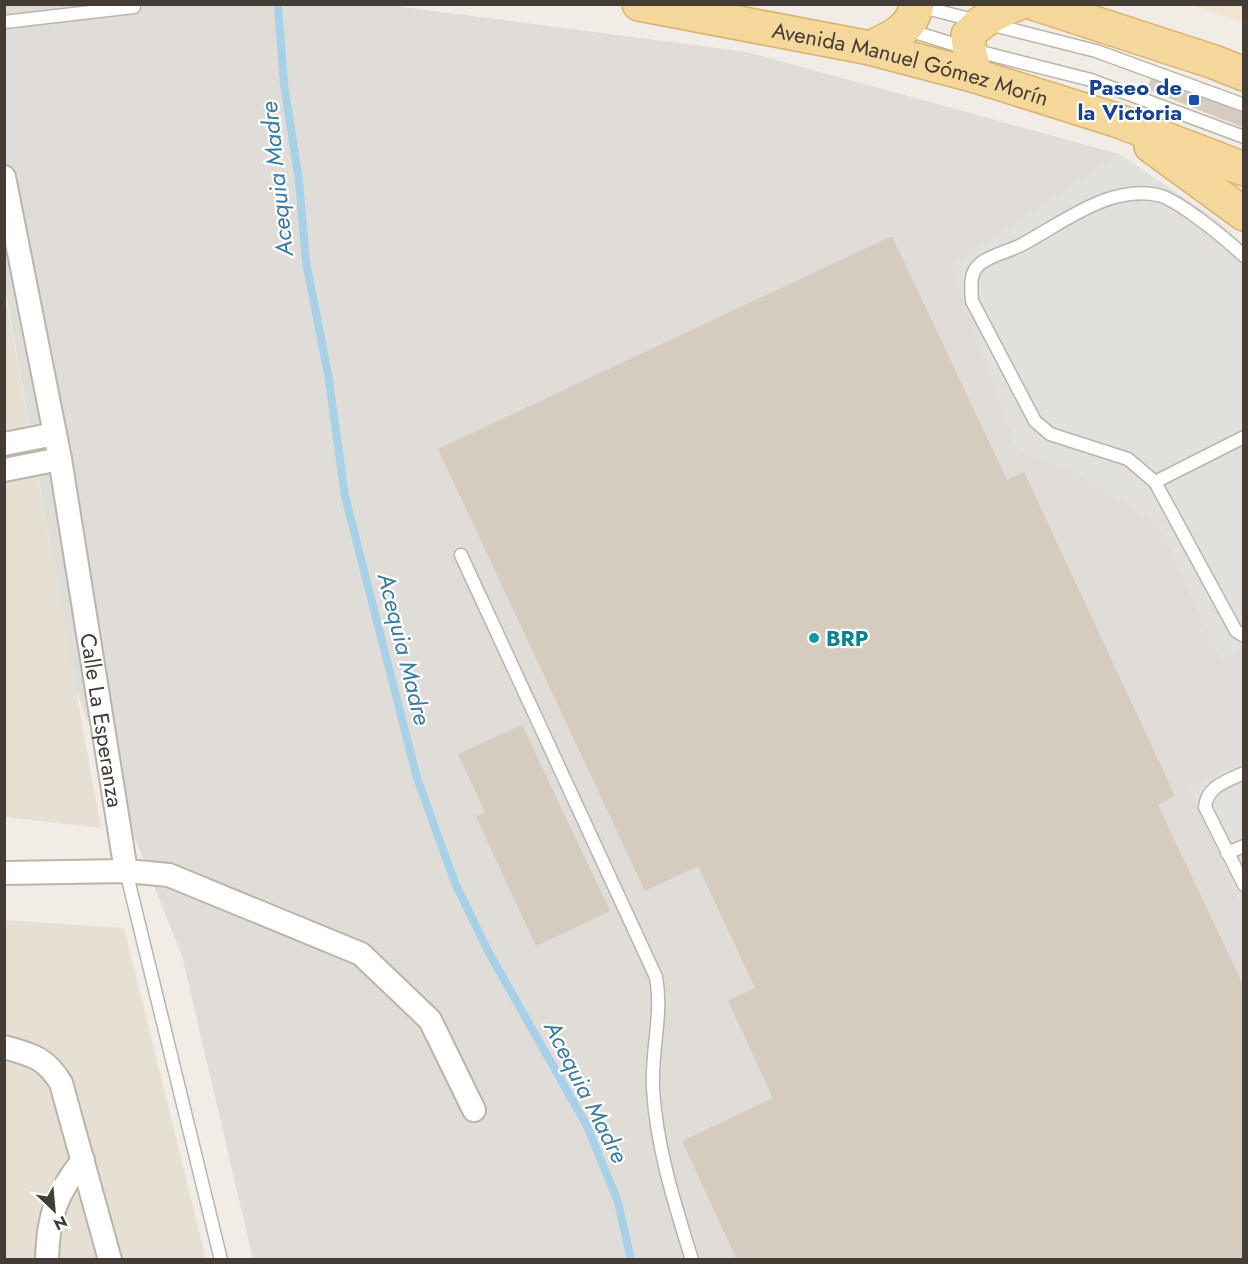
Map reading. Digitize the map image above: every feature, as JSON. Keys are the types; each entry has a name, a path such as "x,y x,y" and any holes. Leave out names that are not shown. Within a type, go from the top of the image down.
{"main road":[{"name":"Avenida Manuel Gómez Morín","path":"639,4 870,48 975,49 1116,120 1244,169"},
{"path":"975,49 990,15 1037,5 1214,62 1244,74"},
{"path":"870,48 896,36 913,13"},
{"path":"1116,120 1244,214"}],"street":[{"name":"Calle La Esperanza","path":"4,177 60,459 126,871"},
{"path":"4,444 55,434"},
{"path":"4,470 60,459"},
{"path":"4,873 126,871 169,875 361,954 430,1020 474,1110"},
{"path":"4,1047 35,1056 53,1070 61,1083 110,1260"},
{"path":"47,1260 48,1236 59,1194 83,1160"}],"lane":[{"path":"4,22 134,7"},
{"path":"913,13 975,49 1091,80 1244,137"},
{"path":"913,13 975,49 1096,51 1244,105"},
{"path":"1244,256 1174,203 1159,195 1124,194 1082,210 1021,245 981,263 970,281 972,300 1035,421 1050,434 1128,459 1155,482 1236,631 1244,636"},
{"path":"1155,482 1244,437"},
{"path":"461,555 656,977 659,1015 653,1066 655,1112 662,1150 692,1260"},
{"path":"1244,773 1215,787 1206,799 1205,807 1244,885"},
{"path":"1227,853 1244,846"},
{"name":"Calle La Esperanza","path":"126,871 221,1260"}],"shaded area":[{"path":"381,4 747,52 1119,154 1215,219 1243,243 1243,1259 253,1259 182,956 76,691 5,287 4,5"},
{"path":"1191,5 1243,5 1243,22"},
{"path":"1119,154 1215,219 1243,243 1243,649 1221,659 1158,525 1086,479 1016,448 951,265"},
{"path":"4,287 76,691 101,828 5,817"},
{"path":"1243,762 1243,909 1188,787"},
{"path":"4,920 124,928 206,1259 5,1259"}],"building":[{"name":"Paseo de la Victoria","path":"1153,75 1244,111 1244,128 1146,89"},
{"name":"BRP","path":"892,236 1007,480 1024,472 1175,796 1158,805 1244,987 1244,1260 737,1260 682,1141 773,1098 728,1001 755,988 698,866 645,891 438,449"},
{"path":"522,725 610,911 536,946 476,817 485,812 458,754"}],"waterway":[{"name":"Acequia Madre","path":"278,6 284,84 299,181 306,262 328,374 345,496 417,778 455,883 488,951 587,1126 618,1202 631,1260"}],"place":[{"name":"Paseo de la Victoria","path":"1194,100"},
{"name":"BRP","path":"814,638"}]}
